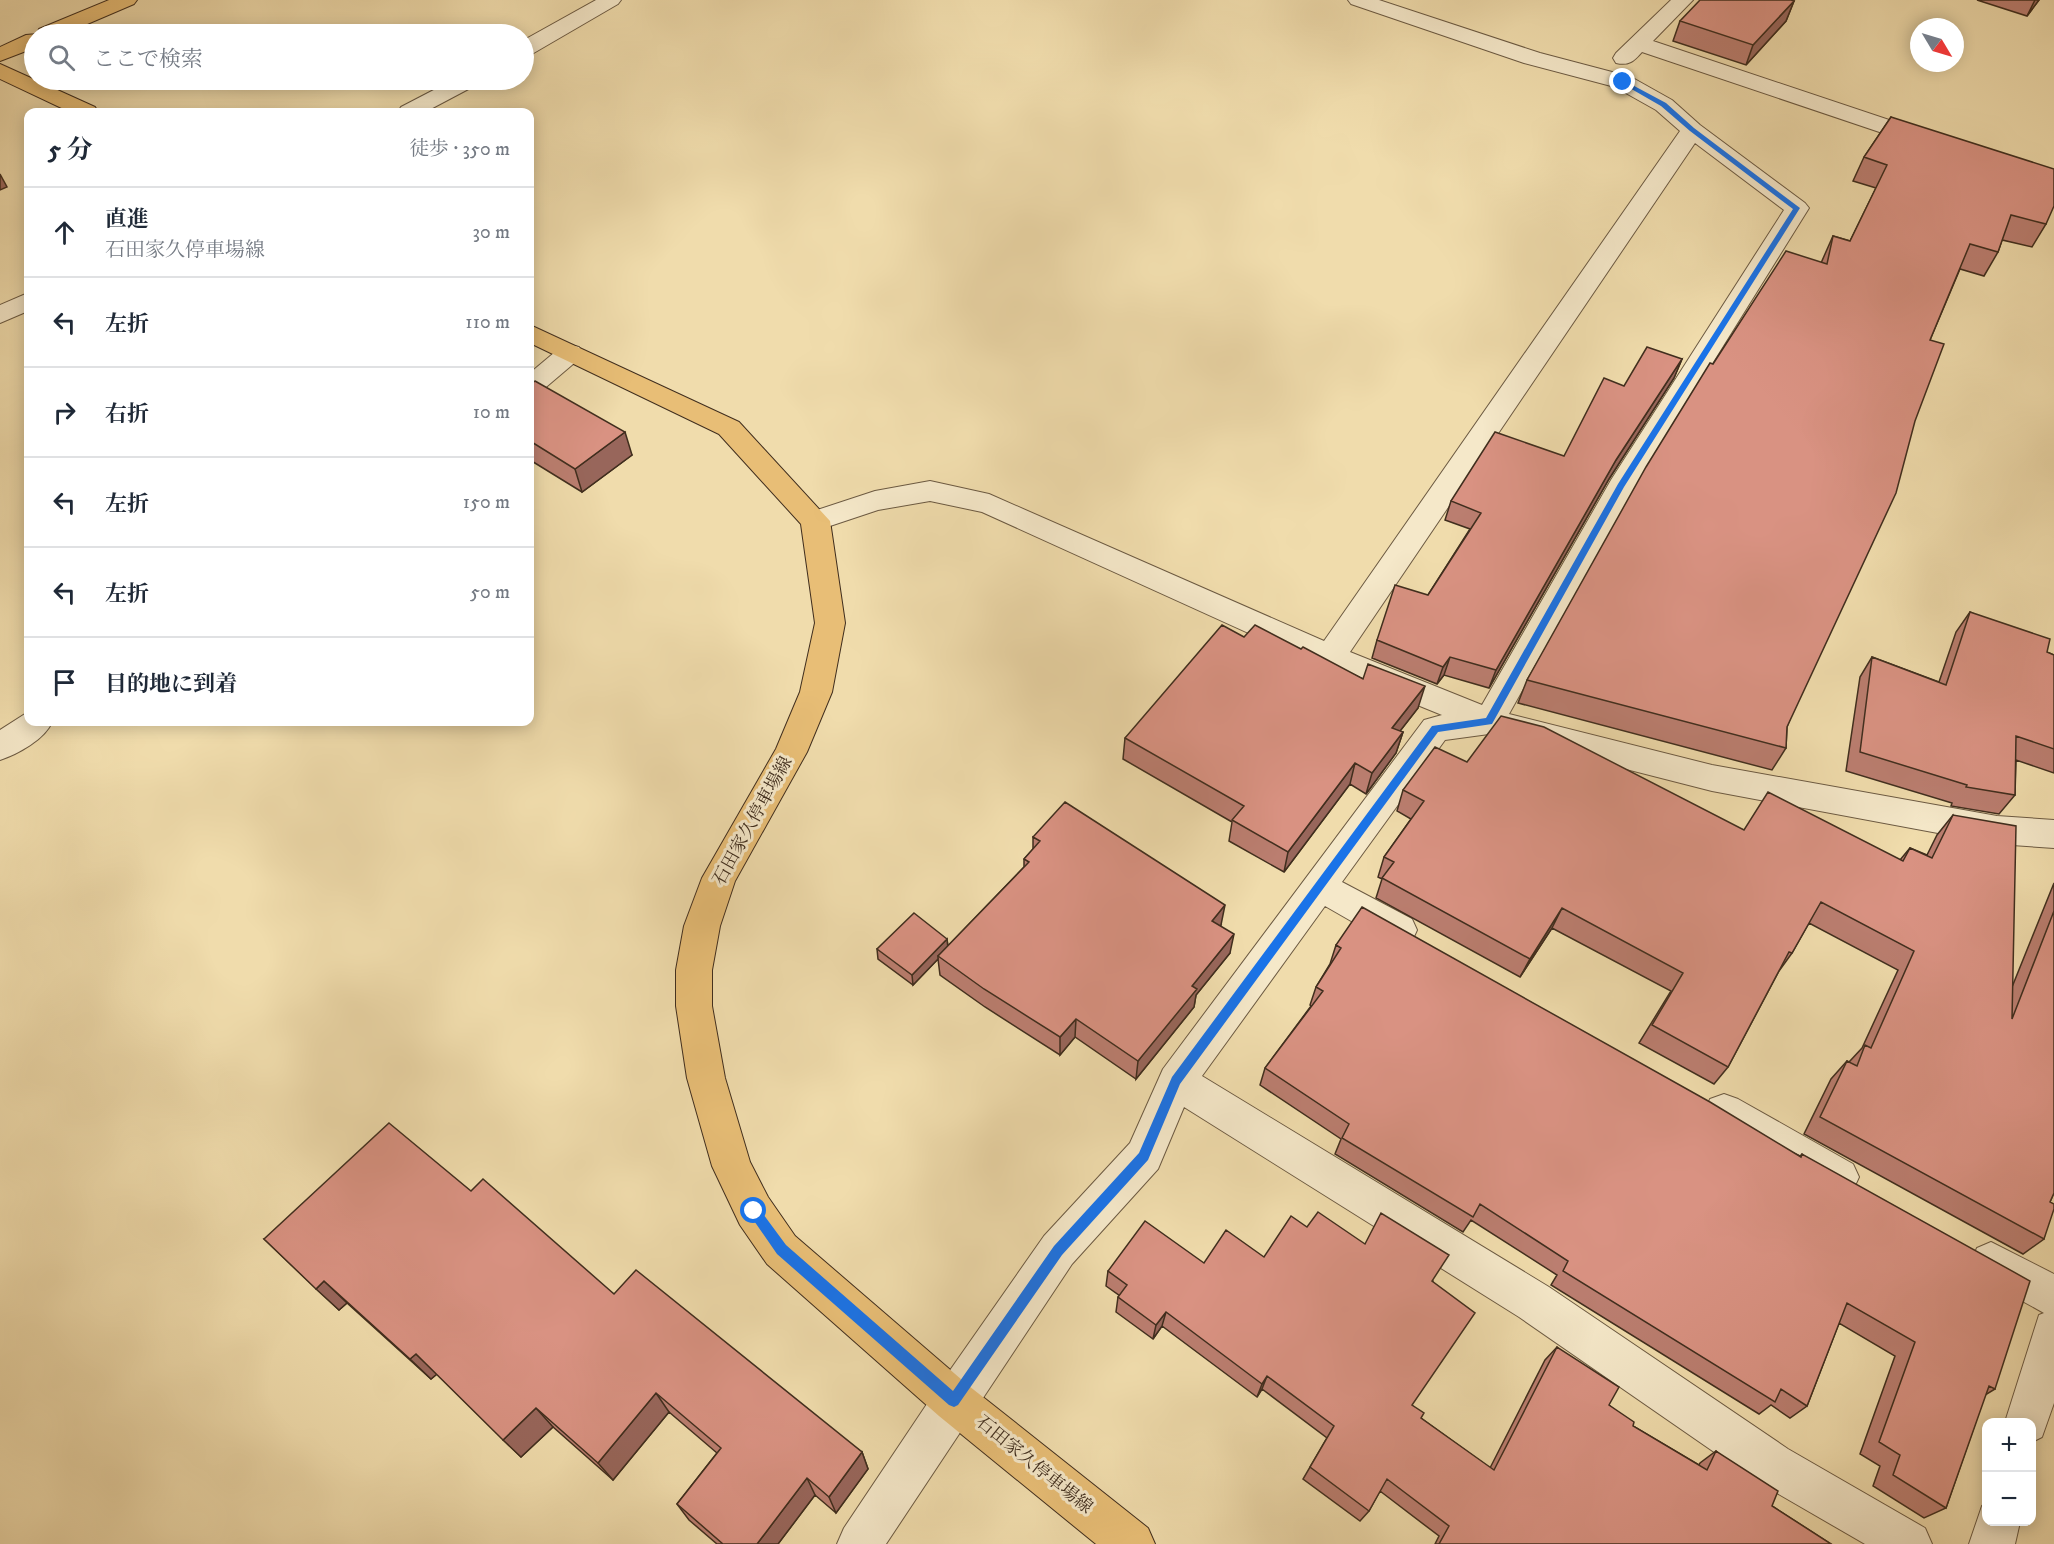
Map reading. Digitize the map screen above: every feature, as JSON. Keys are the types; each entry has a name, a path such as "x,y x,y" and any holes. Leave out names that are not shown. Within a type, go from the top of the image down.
{"main road":[{"path":"71,24 127,0"},
{"path":"0,55 24,44"},
{"path":"0,71 24,82"},
{"path":"40,90 79,108"},
{"path":"534,335 729,428 815,521"},
{"name":"石田家久停車場線","path":"815,521 830,623 816,692 791,752 719,879 702,927 694,970 694,1006 706,1078 732,1166 754,1211 781,1250 954,1401 1132,1544"}],"street":[{"path":"534,43 611,0"},
{"path":"1358,0 1532,58 1623,82 1664,105 1692,130 1797,208 1621,486 1489,721"},
{"path":"1623,82 1621,61 1683,0"},
{"path":"1640,44 1663,54 1955,149"},
{"path":"416,108 450,90"},
{"path":"1330,657 1692,130"},
{"path":"0,315 24,303"},
{"path":"534,384 570,353"},
{"path":"815,521 875,501 930,491 989,504 1330,657 1489,721 1712,778 1997,830 2054,834"},
{"path":"860,1544 954,1401 1058,1250 1144,1156 1176,1081 1435,729 1489,721"},
{"path":"0,747 30,726"},
{"path":"1320,886 1432,948"},
{"path":"1176,1081 1534,1302 1772,1465 1909,1544"},
{"path":"1691,1094 1868,1192"},
{"path":"1961,1245 2054,1297"},
{"path":"2028,1418 2054,1329"},
{"path":"1992,1544 1997,1526"}],"building":[{"path":"1700,0 1794,1 1753,45 1680,21"},
{"path":"1891,117 2054,169 2054,206 2046,224 2011,215 1998,252 1970,244 1930,340 1944,344 1915,421 1896,493 1787,727 1786,748 1527,680 1646,467 1710,363 1713,364 1786,251 1827,264 1833,236 1850,241 1887,165 1864,157"},
{"path":"1647,347 1682,359 1616,460 1496,670 1450,657 1443,667 1377,640 1395,585 1428,595 1481,513 1451,501 1495,432 1564,456 1604,378 1624,386"},
{"path":"534,382 625,432 575,469 534,443"},
{"path":"1970,612 2050,639 2047,652 2054,655 2054,749 2016,736 2015,795 1966,787 1967,785 1860,752 1872,657 1946,685"},
{"path":"1222,625 1244,637 1255,625 1363,679 1368,664 1425,686 1392,728 1403,732 1372,773 1355,763 1288,852 1232,820 1244,806 1125,738"},
{"path":"1501,716 1544,727 1744,830 1768,792 1903,861 1910,848 1932,858 1953,815 2016,826 2012,1019 2054,911 2054,1193 2050,1202 2054,1204 2054,1209 2044,1239 1820,1117 1847,1061 1857,1066 1865,1045 1871,1048 1914,951 1821,902 1792,953 1789,952 1728,1067 1652,1025 1683,973 1562,908 1530,959 1382,878 1394,862 1384,857 1424,801 1403,790 1435,747 1467,762"},
{"path":"1065,802 1225,905 1212,921 1234,934 1192,986 1197,989 1138,1061 1076,1019 1060,1037 984,989 938,956 1029,862 1024,859 1040,841 1033,837"},
{"path":"1362,907 1710,1102 1801,1157 1802,1154 2030,1281 1995,1389 1989,1386 1946,1508 1893,1475 1900,1455 1879,1442 1915,1342 1847,1303 1807,1406 1781,1389 1775,1402 1563,1271 1568,1261 1480,1204 1473,1217 1342,1138 1349,1124 1265,1068 1323,991 1316,987 1341,948 1336,945"},
{"path":"914,913 947,939 912,975 877,949"},
{"path":"389,1123 471,1191 483,1179 614,1294 636,1270 862,1452 829,1497 807,1478 757,1544 723,1544 677,1504 721,1448 656,1393 598,1463 536,1408 503,1440 416,1354 410,1359 324,1281 316,1289 264,1239"},
{"path":"1318,1212 1365,1244 1381,1213 1449,1255 1432,1281 1475,1313 1412,1405 1424,1413 1421,1418 1494,1470 1557,1347 1619,1387 1609,1405 1634,1422 1633,1426 1707,1470 1716,1451 1778,1491 1772,1506 1831,1544 1439,1544 1449,1526 1387,1479 1369,1511 1310,1467 1334,1426 1267,1376 1262,1384 1166,1312 1156,1325 1118,1297 1127,1285 1108,1271 1145,1221 1204,1263 1226,1230 1264,1257 1291,1216 1307,1227"}],"route":[{"path":"754,1211 781,1250 954,1401 1058,1250 1144,1156 1176,1081 1435,729 1489,721 1621,486 1797,208 1692,130 1664,105 1623,82"}]}
